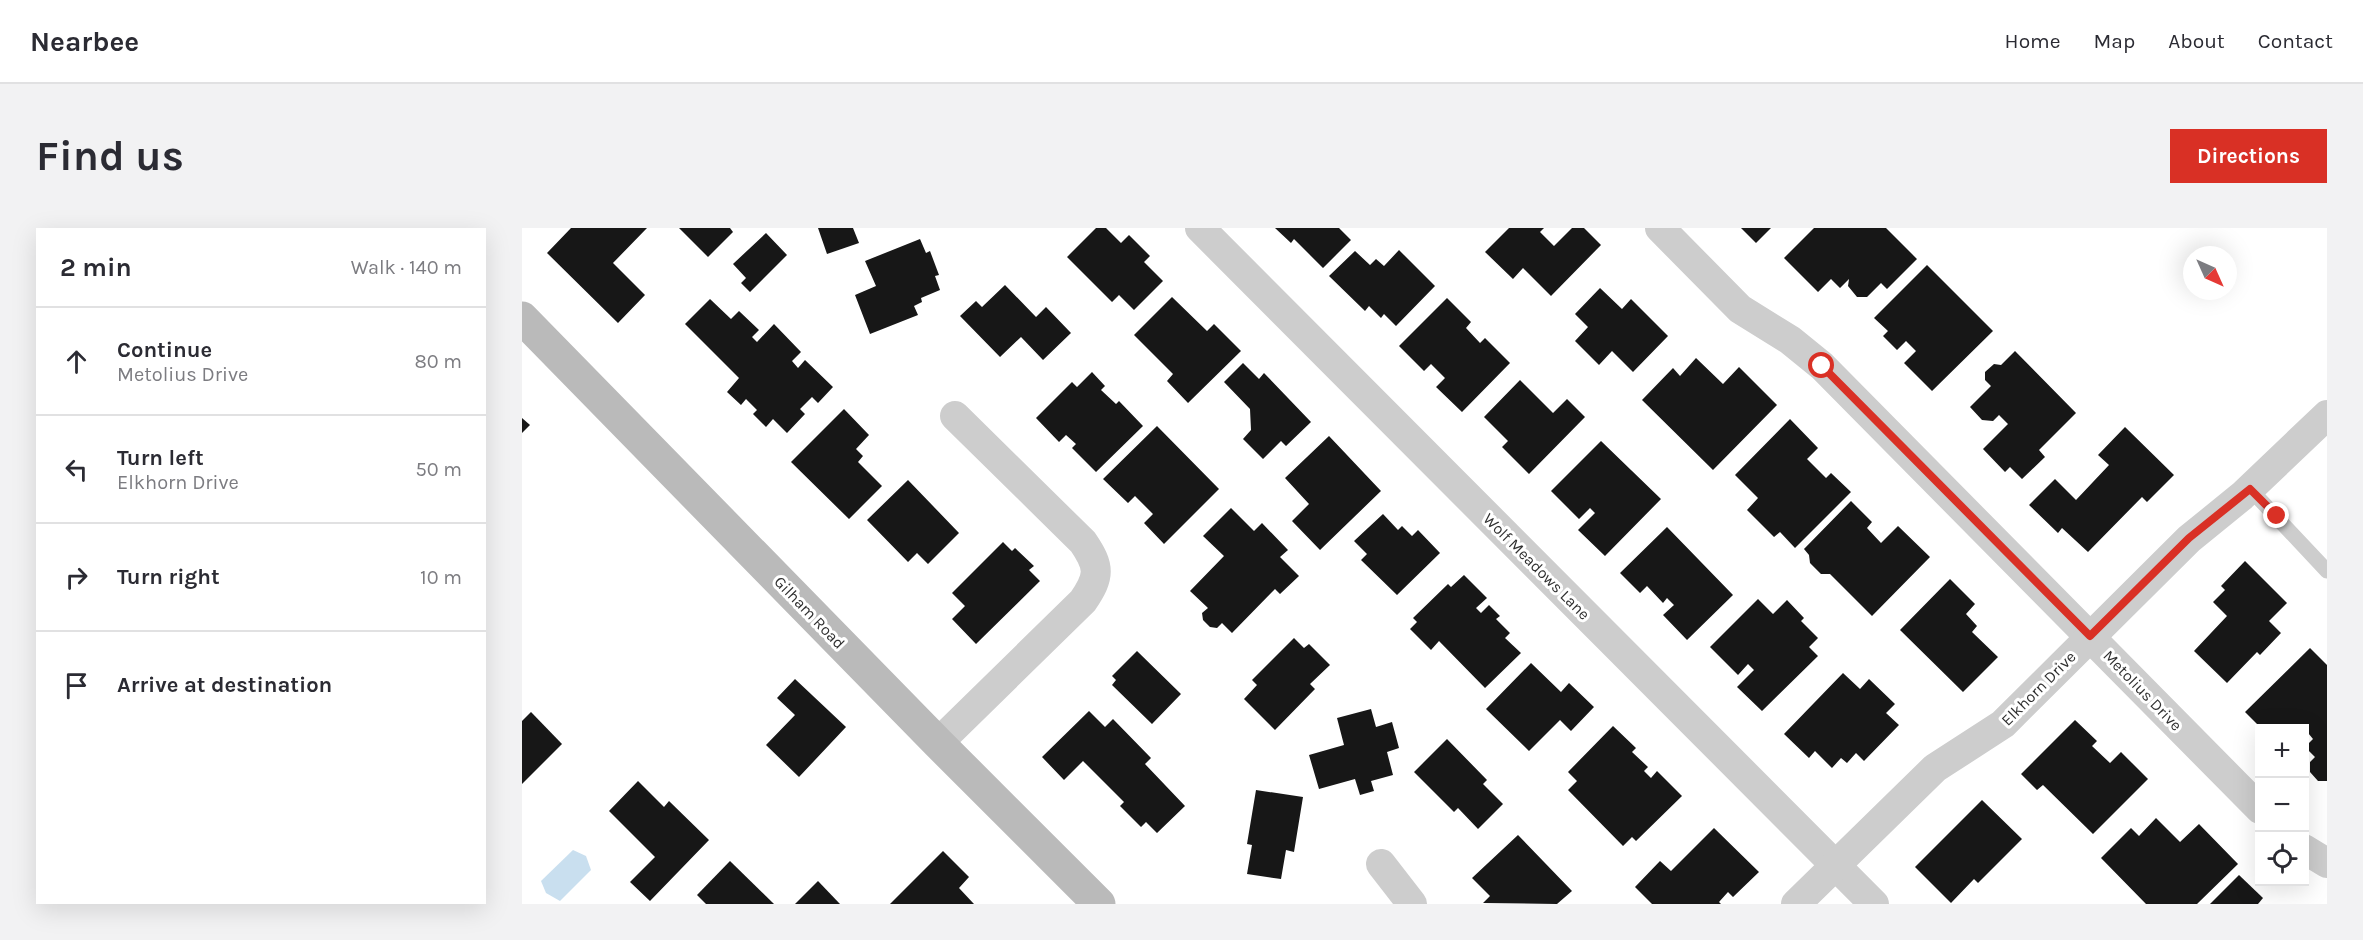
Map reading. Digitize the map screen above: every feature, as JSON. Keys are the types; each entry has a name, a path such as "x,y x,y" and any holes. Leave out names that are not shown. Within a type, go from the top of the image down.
{"street":[{"name":"Wolf Meadows Lane","path":"1200,228 1874,904"},
{"name":"Metolius Drive","path":"1660,228 1740,309 1790,340 1822,366 2255,805"},
{"name":"Gilham Road","path":"522,318 1099,904"},
{"name":"Elkhorn Drive","path":"1796,904 1935,768 2003,724 2189,538 2250,489 2327,415"},
{"path":"938,743 1083,601 1095,585 1097,570 1093,557 1083,542 955,416"},
{"path":"2309,852 2327,863"},
{"path":"1381,864 1412,904"}],"lane":[{"path":"2250,489 2327,571"}],"water":[{"path":"573,850 586,856 591,870 560,901 546,893 541,881"}],"building":[{"path":"571,228 647,228 613,263 645,295 618,323 547,253"},
{"path":"679,228 730,228 733,232 708,257"},
{"path":"818,228 853,228 859,243 827,254"},
{"path":"1096,228 1106,228 1121,243 1129,235 1150,256 1144,262 1163,281 1134,310 1119,295 1112,302 1067,257"},
{"path":"1275,228 1339,228 1351,240 1323,268 1294,239 1291,243"},
{"path":"1509,228 1544,228 1540,232 1554,246 1572,228 1584,228 1601,245 1551,296 1523,268 1513,279 1485,252"},
{"path":"1741,228 1771,228 1756,243"},
{"path":"1814,228 1886,228 1917,259 1887,289 1881,283 1867,297 1857,297 1848,286 1849,279 1840,288 1831,279 1818,292 1784,258"},
{"path":"766,233 787,255 750,292 741,283 746,278 733,264"},
{"path":"920,239 926,253 930,251 939,275 935,276 940,290 921,298 922,302 914,306 918,315 870,334 855,295 876,286 865,261"},
{"path":"1399,250 1435,286 1396,326 1384,314 1381,318 1369,306 1365,311 1329,276 1355,251 1370,265 1376,259 1384,266"},
{"path":"1927,265 1993,331 1932,391 1904,363 1916,351 1906,341 1897,350 1883,336 1888,331 1874,318"},
{"path":"1005,285 1036,317 1046,307 1071,333 1043,360 1021,337 1000,357 960,316 976,301 982,307"},
{"path":"1600,288 1622,309 1631,299 1668,336 1633,372 1612,351 1599,365 1575,341 1588,327 1575,314"},
{"path":"1172,297 1207,331 1214,324 1241,351 1188,403 1167,381 1173,374 1134,335"},
{"path":"1447,298 1471,322 1466,328 1480,343 1485,338 1510,363 1462,412 1436,387 1445,378 1431,364 1424,371 1399,346"},
{"path":"710,299 731,319 739,311 759,330 752,337 757,342 774,324 801,352 792,361 798,368 805,360 833,387 818,403 812,397 800,409 805,414 787,433 773,419 766,427 753,414 757,410 746,399 741,405 727,392 739,378 685,324"},
{"path":"2015,351 2076,413 2039,450 2045,457 2022,479 2010,467 2005,472 1983,449 2008,424 1999,415 1993,421 1982,420 1970,407 1991,386 1985,380 1985,372 1994,364 2001,365"},
{"path":"1696,358 1723,384 1739,367 1777,405 1713,470 1642,400 1673,368 1680,376"},
{"path":"1243,363 1259,379 1264,373 1311,422 1286,446 1281,441 1263,459 1243,439 1251,430 1250,409 1224,382"},
{"path":"1092,372 1105,386 1101,390 1116,404 1119,401 1143,426 1096,472 1072,448 1076,444 1066,435 1059,442 1036,418 1072,382 1077,387"},
{"path":"1520,380 1553,413 1567,399 1585,417 1529,474 1502,447 1508,441 1484,417"},
{"path":"844,409 869,435 856,449 863,456 858,462 882,486 849,519 791,462"},
{"path":"522,418 530,425 522,433"},
{"path":"1790,419 1818,448 1807,459 1826,478 1831,473 1851,492 1795,548 1780,532 1774,537 1747,510 1758,498 1735,475"},
{"path":"1157,426 1219,489 1164,544 1144,523 1153,514 1135,496 1128,503 1103,479"},
{"path":"2125,427 2174,475 2147,502 2142,497 2088,552 2062,528 2058,533 2029,505 2055,479 2076,500 2109,465 2098,455"},
{"path":"1329,436 1381,491 1320,550 1292,521 1309,504 1285,478"},
{"path":"1601,441 1661,499 1605,556 1578,530 1595,513 1590,508 1579,519 1551,491"},
{"path":"908,480 959,533 928,564 917,553 908,562 867,520"},
{"path":"1851,501 1872,522 1867,528 1881,543 1898,526 1930,557 1872,616 1830,574 1821,574 1810,563 1809,555 1804,549"},
{"path":"1231,508 1254,531 1262,523 1288,550 1280,557 1299,576 1280,594 1275,589 1232,633 1222,623 1217,628 1210,627 1203,620 1202,613 1208,608 1190,591 1224,556 1203,536"},
{"path":"1383,514 1398,530 1402,526 1412,536 1418,530 1440,553 1397,595 1361,560 1367,554 1354,541"},
{"path":"1667,527 1733,595 1687,640 1663,615 1674,605 1667,598 1663,603 1647,586 1640,593 1620,573"},
{"path":"1003,542 1012,551 1015,548 1034,566 1029,570 1040,581 976,644 952,619 965,606 952,593"},
{"path":"2245,561 2287,603 2269,621 2281,633 2260,655 2257,652 2227,683 2194,651 2227,616 2213,602 2225,590 2221,586"},
{"path":"1464,575 1487,598 1476,608 1481,613 1489,605 1500,616 1496,619 1510,633 1505,638 1521,653 1485,688 1439,641 1431,650 1410,629 1417,622 1413,618 1448,584 1451,587"},
{"path":"1950,579 1975,604 1966,614 1977,626 1972,632 1998,657 1963,692 1900,630"},
{"path":"1758,599 1773,614 1787,600 1804,618 1801,621 1818,638 1809,647 1818,656 1762,711 1737,687 1754,670 1748,664 1738,675 1710,647"},
{"path":"1294,638 1304,648 1309,644 1330,665 1310,684 1315,689 1275,730 1244,699 1257,685 1252,680"},
{"path":"2310,648 2327,665 2327,781 2318,781 2310,772 2310,762 2315,757 2309,751 2309,743 2313,739 2309,734 2309,724 2257,724 2245,712"},
{"path":"1137,651 1181,694 1152,724 1112,685 1116,680 1112,676"},
{"path":"1531,663 1561,692 1569,683 1594,707 1571,731 1560,720 1529,751 1486,709"},
{"path":"1843,673 1860,689 1869,679 1895,704 1886,713 1899,725 1864,761 1856,753 1847,763 1841,758 1832,768 1815,751 1809,758 1784,734"},
{"path":"795,679 846,727 799,777 766,745 795,715 777,698"},
{"path":"1371,709 1376,727 1392,722 1399,748 1387,752 1393,775 1371,781 1374,791 1360,795 1355,779 1319,789 1309,755 1344,745 1337,718"},
{"path":"1089,711 1105,727 1113,719 1151,758 1145,764 1185,806 1157,833 1146,822 1141,827 1120,806 1124,802 1083,761 1064,780 1042,757"},
{"path":"531,712 562,744 522,784 522,721"},
{"path":"2075,720 2097,741 2092,746 2110,763 2121,752 2148,779 2093,834 2043,785 2037,790 2021,774"},
{"path":"1613,726 1636,748 1632,752 1648,767 1644,771 1651,778 1657,771 1682,796 1636,841 1632,837 1623,846 1568,790 1577,781 1568,772"},
{"path":"1447,739 1487,780 1483,784 1503,804 1478,829 1458,808 1454,812 1414,772"},
{"path":"638,781 664,807 669,801 709,840 650,901 630,882 655,857 609,811"},
{"path":"1256,790 1303,797 1294,852 1286,850 1281,879 1247,874 1252,845 1247,844"},
{"path":"1982,800 2022,839 1978,883 1974,879 1951,903 1915,867"},
{"path":"2156,818 2180,842 2199,824 2238,864 2197,904 2146,904 2101,858 2131,828 2139,836"},
{"path":"1714,828 1759,872 1733,897 1728,892 1719,902 1721,904 1652,904 1635,887 1660,861 1671,871"},
{"path":"1518,835 1572,891 1557,904 1483,903 1490,896 1472,878"},
{"path":"943,851 969,877 959,888 974,904 890,904"},
{"path":"730,861 774,904 706,904 697,895"},
{"path":"2239,875 2263,898 2258,904 2210,904"},
{"path":"818,881 840,904 795,904"}],"route":[{"path":"1822,366 2090,636 2189,538 2250,489 2277,516"}]}
